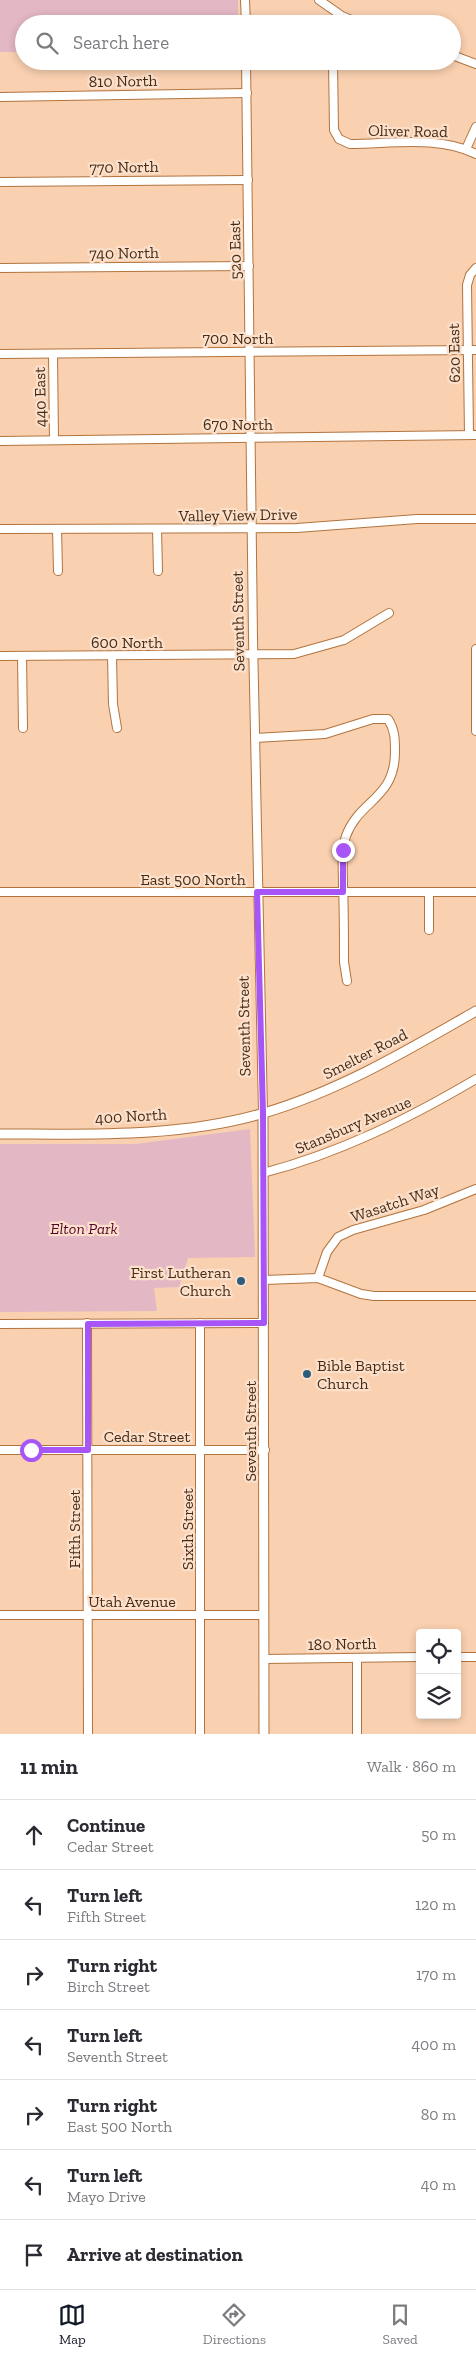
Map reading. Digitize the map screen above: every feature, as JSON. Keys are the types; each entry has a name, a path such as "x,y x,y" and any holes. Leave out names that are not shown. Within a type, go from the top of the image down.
{"street":[{"path":"246,0 246,15"},
{"path":"319,0 341,15"},
{"path":"461,58 476,64"},
{"name":"520 East","path":"246,70 252,438"},
{"name":"Oliver Road","path":"333,70 334,126 339,139 350,144 435,143 466,149 476,154"},
{"name":"810 North","path":"0,97 247,94"},
{"path":"466,149 476,127"},
{"name":"770 North","path":"0,182 248,180"},
{"name":"740 North","path":"0,268 249,266"},
{"name":"620 East","path":"472,435 467,350 467,285 474,270"},
{"name":"700 North","path":"0,354 476,350"},
{"name":"440 East","path":"53,354 54,440"},
{"name":"670 North","path":"0,441 472,435"},
{"name":"Seventh Street","path":"252,438 257,892 263,1113 264,1734"},
{"name":"Valley View Drive","path":"0,529 297,528 417,519 476,518"},
{"path":"57,529 58,571"},
{"path":"158,529 158,571"},
{"name":"600 North","path":"0,656 254,656 294,654 332,645 355,635 389,613"},
{"path":"476,649 476,731"},
{"path":"22,656 23,728"},
{"path":"112,656 113,704 117,728"},
{"path":"255,738 325,734 373,719 388,719 395,734 394,766 386,787 358,816 346,835 343,850 344,962 347,981"},
{"name":"East 500 North","path":"0,892 476,892"},
{"path":"429,892 429,930"},
{"name":"Smelter Road","path":"263,1113 319,1094 355,1078 476,1011"},
{"name":"Stansbury Avenue","path":"263,1173 316,1158 368,1137 412,1116 476,1079"},
{"name":"400 North","path":"0,1134 136,1133 192,1127 263,1113"},
{"name":"Wasatch Way","path":"318,1278 327,1252 338,1237 353,1230 424,1210 476,1189"},
{"path":"264,1280 318,1278 353,1292 374,1296 476,1296"},
{"name":"Sixth Street","path":"200,1323 200,1734"},
{"path":"0,1324 264,1323"},
{"name":"Fifth Street","path":"88,1324 88,1734"},
{"name":"Cedar Street","path":"0,1450 265,1450"},
{"name":"Utah Avenue","path":"0,1615 264,1615"},
{"name":"180 North","path":"264,1659 416,1657"},
{"path":"461,1657 476,1657"},
{"path":"357,1658 357,1734"}],"green space":[{"path":"0,0 238,0 238,15 15,15 15,52 0,52"},
{"name":"Elton Park","path":"250,1129 255,1257 188,1258 179,1287 154,1288 157,1311 0,1312 0,1144 136,1144"}],"place":[{"name":"First Lutheran Church","path":"241,1281"},
{"name":"Bible Baptist Church","path":"307,1374"}],"route":[{"path":"31,1450 88,1450 88,1324 264,1323 263,1113 261,1095 257,892 343,892 343,850"}]}
